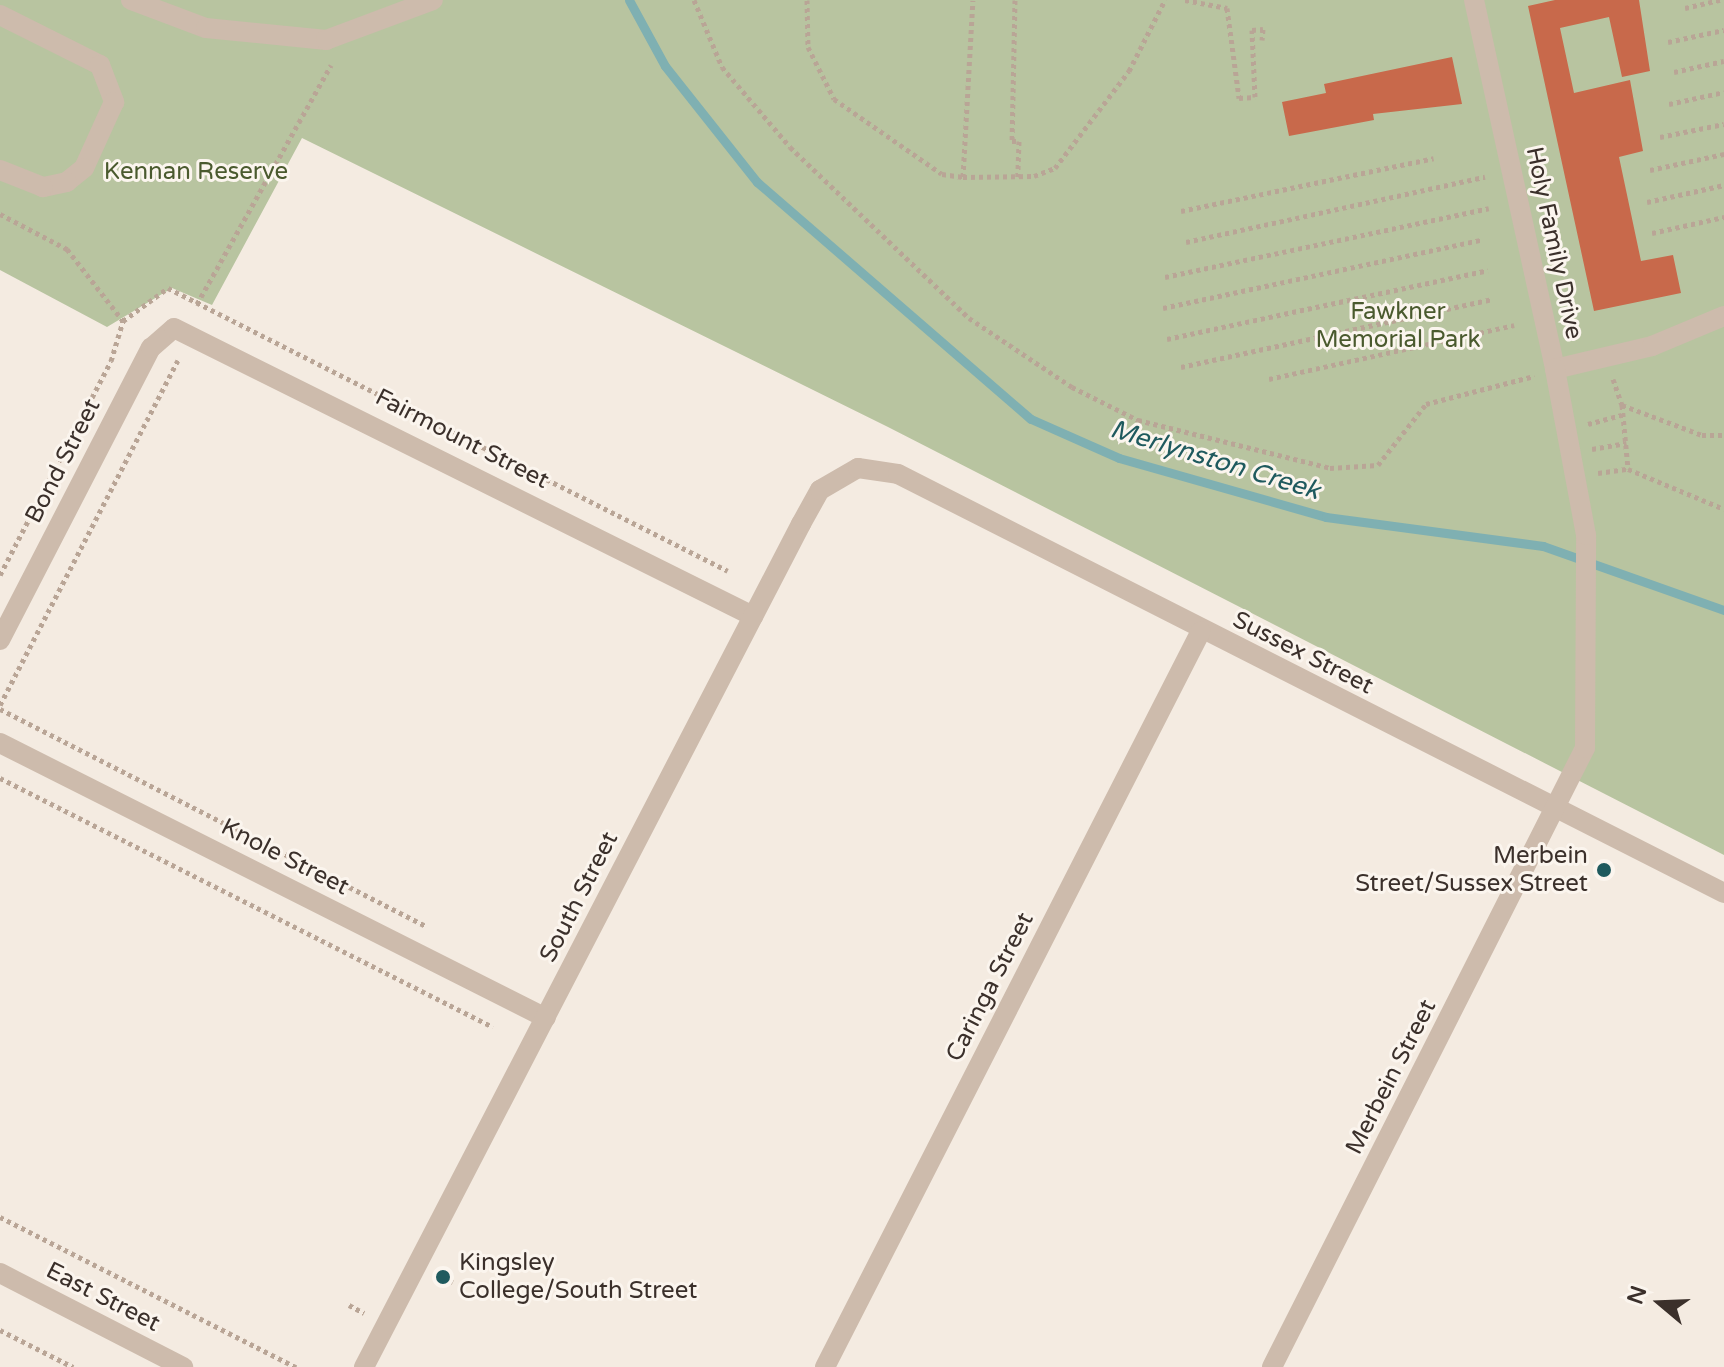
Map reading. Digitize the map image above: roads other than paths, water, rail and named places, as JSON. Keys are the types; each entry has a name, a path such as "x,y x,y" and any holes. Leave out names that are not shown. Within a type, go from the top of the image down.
{"street":[{"path":"131,0 182,8 249,35 326,40 349,34 433,0"},
{"name":"Holy Family Drive","path":"1474,0 1555,369 1606,358 1724,316"},
{"path":"0,15 100,65 114,102 84,168 67,182 43,187 0,170"},
{"name":"Fairmount Street","path":"151,348 167,329 184,330 753,616"},
{"name":"Bond Street","path":"0,640 151,348"},
{"name":"Merbein Street","path":"1272,1367 1557,811 1586,736 1586,535 1555,369"},
{"name":"South Street","path":"364,1367 820,490 858,468"},
{"name":"Sussex Street","path":"858,468 898,474 1201,631 1724,893"},
{"name":"Caringa Street","path":"825,1367 1201,631"},
{"name":"Knole Street","path":"0,743 546,1018"},
{"name":"East Street","path":"0,1273 183,1367"}],"waterway":[{"name":"Merlynston Creek","path":"629,0 665,66 757,182 1031,419 1119,458 1326,517 1543,546 1724,610"}],"place":[{"name":"Merbein Street/Sussex Street","path":"1604,870"},
{"name":"Kingsley College/South Street","path":"443,1277"}],"park label":[{"name":"Kennan Reserve","path":"196,172"},
{"name":"Fawkner Memorial Park","path":"1398,326"}]}
